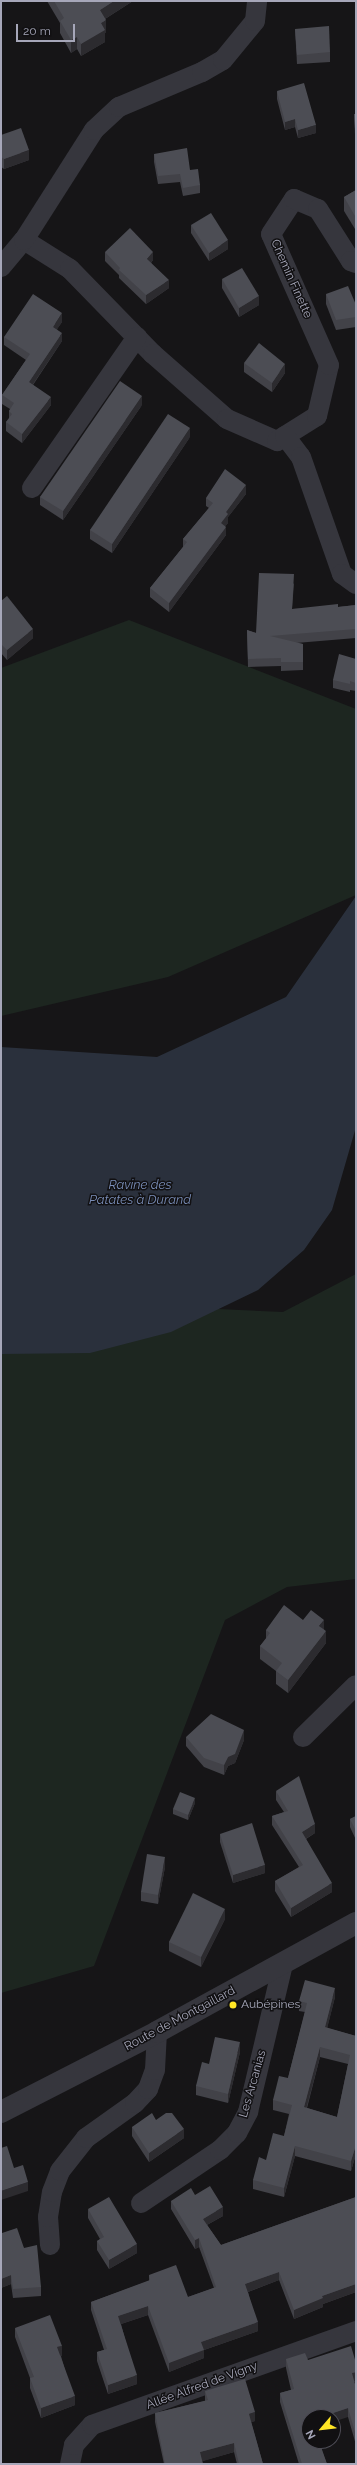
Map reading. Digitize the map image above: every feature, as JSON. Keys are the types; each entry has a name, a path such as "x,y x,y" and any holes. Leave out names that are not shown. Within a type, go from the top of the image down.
{"street":[{"path":"1,267 24,240 94,130 119,107 202,72 223,60 255,21 257,1"},
{"name":"Chemin Finette","path":"24,240 70,269 137,337 227,420 276,441 317,416 329,365 271,234 294,199 318,210 351,261 356,263"},
{"path":"32,488 137,337"},
{"path":"285,436 300,456 342,574 356,584"},
{"path":"303,1737 356,1685"},
{"name":"Route de Montgaillard","path":"1,2112 156,2032 356,1923"},
{"name":"Les Arcanias","path":"141,2203 220,2150 237,2133 248,2112 283,1964"},
{"path":"50,2245 48,2218 52,2192 60,2171 86,2138 135,2103 148,2089 155,2070 156,2032"},
{"name":"Allée Alfred de Vigny","path":"70,2464 74,2445 92,2425 356,2331"}],"shaded area":[{"path":"129,620 356,709 356,895 168,977 1,1016 1,668"},
{"path":"356,1274 356,1579 287,1587 225,1620 94,1966 1,1993 1,1299 283,1312"}],"water":[{"name":"Ravine des Patates à Durand","path":"356,896 356,1127 332,1210 304,1250 258,1290 171,1332 90,1353 1,1354 1,1047 157,1057 286,997"}],"building":[{"path":"54,1 114,1 100,10 106,20 101,23 105,30 81,44 77,37 71,40 60,21 64,18"},
{"path":"329,26 330,52 297,55 295,29"},
{"path":"304,83 316,125 298,130 295,119 285,122 277,91"},
{"path":"354,114 356,114 356,129 355,129"},
{"path":"21,128 29,150 4,159 1,157 1,135"},
{"path":"187,148 190,170 198,169 200,185 183,188 180,174 158,176 154,154"},
{"path":"356,190 356,215 355,216 344,197"},
{"path":"211,213 228,240 209,253 191,225"},
{"path":"130,228 153,252 147,259 169,280 146,295 119,270 120,268 105,252"},
{"path":"242,268 259,296 239,308 222,279"},
{"path":"348,286 356,305 356,317 336,320 326,294"},
{"path":"33,294 62,313 53,327 62,333 29,382 51,397 22,434 6,422 12,414 9,411 14,403 2,395 30,354 4,337"},
{"path":"259,343 285,364 272,383 244,363"},
{"path":"120,381 142,396 63,511 40,497"},
{"path":"168,414 190,428 112,544 90,530"},
{"path":"225,469 246,485 226,512 228,514 221,523 226,527 169,603 150,588 187,542 183,539 213,503 206,498"},
{"path":"259,573 294,574 292,609 338,604 338,607 356,605 356,629 270,636 303,644 303,662 281,662 281,658 248,659 247,630 256,633"},
{"path":"7,596 33,629 7,650 1,644 1,601"},
{"path":"339,654 356,659 356,683 350,681 350,684 333,680"},
{"path":"284,1605 303,1620 311,1610 324,1620 319,1626 326,1631 288,1680 276,1671 282,1663 260,1646 270,1633 266,1630"},
{"path":"211,1714 244,1730 235,1754 228,1757 224,1765 204,1758 186,1737"},
{"path":"299,1776 315,1824 302,1832 332,1883 291,1908 275,1881 303,1865 272,1816 288,1811 276,1791"},
{"path":"180,1792 195,1798 188,1815 173,1809"},
{"path":"356,1816 356,1831 350,1819"},
{"path":"252,1823 265,1865 233,1875 220,1834"},
{"path":"147,1854 165,1857 158,1895 141,1892"},
{"path":"193,1893 225,1909 201,1957 169,1942"},
{"path":"305,1980 335,1988 325,2027 356,2036 356,2145 351,2161 295,2146 284,2188 253,2180 259,2157 266,2160 273,2133 284,2136 292,2105 273,2100 279,2076 288,2078 307,2003 299,2001","holes":["320,2047 350,2055 337,2117 304,2107"]},
{"path":"215,2037 240,2042 228,2094 196,2086 202,2062 209,2064"},
{"path":"152,2113 156,2120 166,2113 172,2113 184,2129 149,2153 132,2127"},
{"path":"7,2146 14,2168 23,2165 28,2182 1,2191 1,2148"},
{"path":"210,2186 223,2207 203,2219 221,2245 356,2197 356,2284 322,2296 323,2298 294,2310 279,2272 245,2284 258,2322 201,2342 204,2350 169,2363 148,2306 118,2316 137,2375 108,2385 97,2352 107,2349 91,2302 150,2280 149,2275 176,2265 188,2297 216,2287 199,2238 195,2240 171,2201 191,2188 195,2195"},
{"path":"109,2197 137,2244 109,2260 97,2241 104,2237 88,2209"},
{"path":"17,2228 24,2248 37,2245 41,2287 13,2289 11,2275 1,2279 1,2231 2,2233"},
{"path":"50,2315 62,2346 57,2347 75,2396 41,2408 30,2378 34,2377 15,2328"},
{"path":"351,2346 356,2363 356,2372 352,2373 356,2388 356,2436 348,2408 341,2410 341,2409 301,2409 301,2449 322,2449 327,2464 302,2464 280,2393 294,2389 286,2359 305,2353 308,2360"},
{"path":"245,2379 255,2412 249,2414 263,2464 239,2464 234,2443 200,2452 203,2464 165,2464 155,2413 208,2400 205,2391"}],"place":[{"name":"Aubépines","path":"233,2005"}]}
